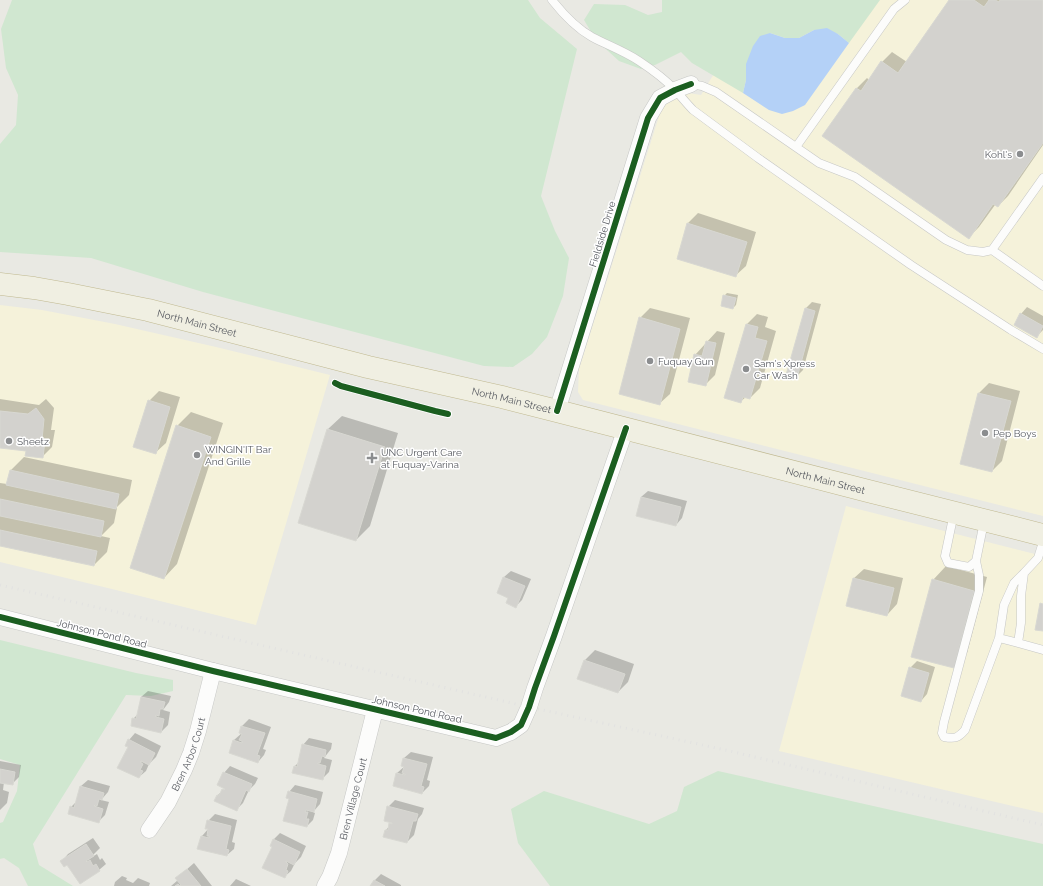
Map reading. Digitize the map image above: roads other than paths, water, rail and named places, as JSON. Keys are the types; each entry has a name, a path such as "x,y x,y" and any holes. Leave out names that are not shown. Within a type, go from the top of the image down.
{"highway":[{"name":"North Main Street","path":"0,284 34,288 148,310 368,367 502,397 626,428 1043,535"}],"street":[{"name":"Fieldside Drive","path":"557,411 648,118 660,98 691,84"},
{"name":"Johnson Pond Road","path":"0,617 213,671 496,738 521,725 529,708 626,428"},
{"name":"Bren Arbor Court","path":"149,830 168,802 189,758 198,731 213,671"},
{"name":"Bren Village Court","path":"325,886 339,853 375,710"}],"lane":[{"path":"552,0 559,9 582,30 638,60 656,73 675,90 683,101 693,110 758,158 911,265 1043,350"},
{"path":"796,147 894,9 905,0"},
{"path":"691,84 702,86 716,92 819,163 855,177 946,240 967,250 983,252 992,250 1043,178"},
{"path":"992,250 1043,286"},
{"path":"954,513 945,556 948,563 969,567 976,561"},
{"path":"985,521 976,561 979,575 979,591 944,722 942,733 944,737 959,737 965,730 999,638 1004,605 1014,583 1038,558 1043,542"},
{"path":"1018,643 1021,623 1021,596 1024,574"},
{"path":"999,638 1043,650"}],"water":[{"path":"827,28 838,34 849,43 805,105 793,111 782,114 769,110 743,93 746,80 746,64 753,46 760,36 770,33 785,38 799,38 814,30"}],"railway":[{"path":"0,585 529,707 721,749 1043,825"}],"place":[{"name":"Kohl's","path":"1020,154"},
{"name":"Fuquay Gun","path":"650,361"},
{"name":"Sam's Xpress Car Wash","path":"746,369"},
{"name":"Pep Boys","path":"985,433"},
{"name":"Sheetz","path":"9,441"},
{"name":"WINGIN'IT Bar And Grille","path":"197,455"},
{"name":"UNC Urgent Care at Fuquay-Varina","path":"372,458"}]}
